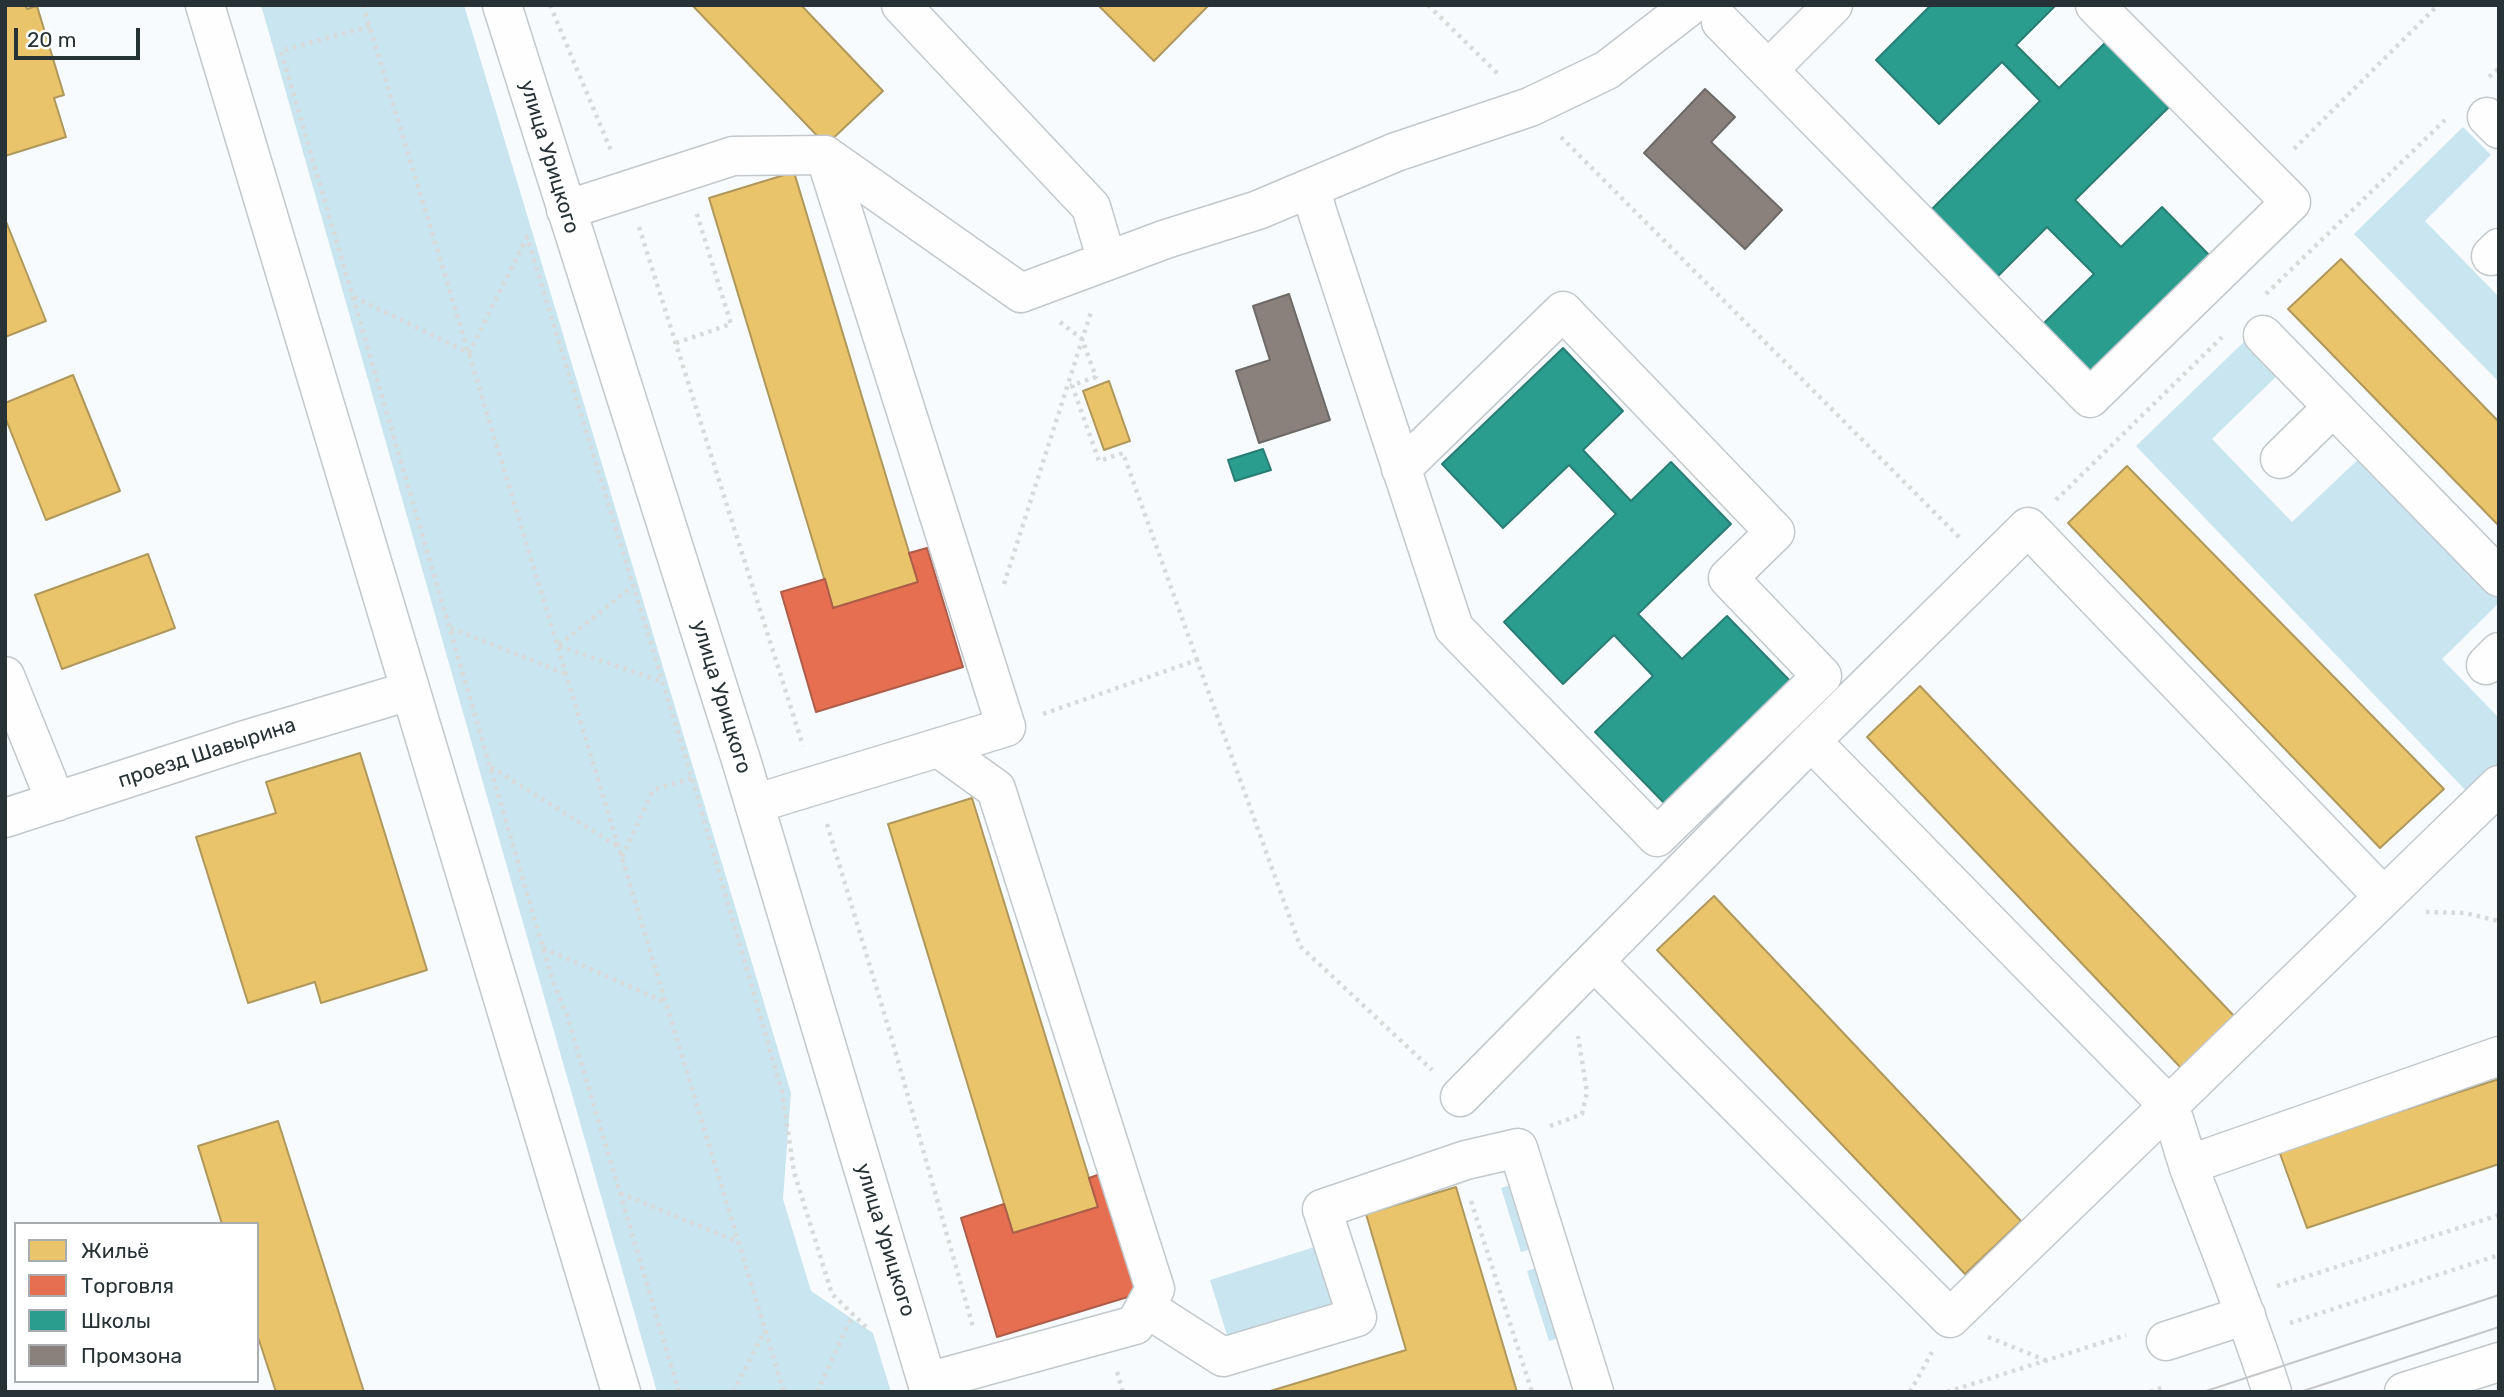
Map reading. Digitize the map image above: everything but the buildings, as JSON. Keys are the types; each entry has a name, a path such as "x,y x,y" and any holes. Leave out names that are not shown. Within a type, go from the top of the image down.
{"street":[{"path":"205,5 621,1392"},
{"name":"улица Урицкого","path":"502,5 754,804 929,1387"},
{"path":"901,5 1091,207 1107,261"},
{"path":"1768,70 1833,5"},
{"path":"566,210 733,156 825,155 1021,293 1166,239 1258,210 1396,152 1530,107 1607,70 1706,13 1768,70 2090,398 2291,202 2095,5"},
{"path":"754,804 1006,727 825,155"},
{"path":"1311,188 1401,469 1454,628 1657,837 1822,676 1728,578 1775,532 1563,311 1401,469"},
{"path":"2263,334 2499,577"},
{"path":"2280,459 2333,407"},
{"path":"1460,1097 1811,741 2028,527 2383,896"},
{"path":"5,676 56,802"},
{"name":"проезд Шавырина","path":"5,818 242,741 409,691"},
{"path":"1811,741 2169,1106 2180,1133 2188,1165 2250,1325 2272,1392"},
{"path":"929,1387 985,1367 1135,1325 1155,1289 996,789 939,748"},
{"path":"1588,969 1950,1318 2499,785"},
{"path":"2188,1165 2499,1056"},
{"path":"1145,1307 1223,1357 1356,1317 1322,1209 1466,1160 1518,1148 1594,1392"},
{"path":"2166,1341 2250,1325"},
{"path":"2404,1392 2499,1362"}],"path":[{"path":"363,5 784,1392"},
{"path":"550,5 628,190 815,785 891,1036 985,1367"},
{"path":"1428,5 1988,565"},
{"path":"2266,177 2438,5"},
{"path":"370,26 281,51 553,982 567,1015 679,1392"},
{"path":"2490,110 2499,68"},
{"path":"2263,297 2449,117"},
{"path":"676,343 731,324 695,205"},
{"path":"469,353 527,237 692,779 782,1092 794,1172 832,1294 867,1329"},
{"path":"1003,587 1107,261"},
{"path":"353,297 469,353"},
{"path":"2028,527 2225,334"},
{"path":"1083,339 1096,377 1072,385 1099,461 1123,453 1300,946 1460,1097"},
{"path":"558,645 633,586"},
{"path":"450,628 567,675"},
{"path":"558,645 663,683"},
{"path":"1006,727 1197,660"},
{"path":"490,766 618,846"},
{"path":"622,858 653,790 692,779"},
{"path":"2383,896 2417,912 2465,913 2499,921"},
{"path":"543,948 666,1002"},
{"path":"1518,1148 1542,1129 1582,1114 1587,1092 1576,1020 1588,969"},
{"path":"620,1192 739,1242"},
{"path":"1470,1200 1532,1392"},
{"path":"2250,1325 2499,1255"},
{"path":"817,1392 853,1314"},
{"path":"1950,1318 2046,1360"},
{"path":"733,1392 765,1329"},
{"path":"2150,1392 2164,1387"}],"shaded area":[{"path":"261,5 464,5 791,1093 783,1199 811,1291 873,1333 891,1392 657,1392"},
{"path":"2463,127 2491,155 2425,221 2499,297 2499,382 2354,234"},
{"path":"2252,334 2285,368 2212,439 2292,522 2366,452 2499,588 2499,603 2442,659 2499,718 2499,771 2472,797 2136,446"},
{"path":"1519,1182 1539,1247 1521,1252 1501,1188"},
{"path":"1321,1245 1342,1313 1231,1348 1210,1280"},
{"path":"1547,1264 1569,1335 1549,1341 1527,1271"}],"tram line":[{"path":"2203,1392 2499,1295"},
{"path":"2300,1392 2499,1327"}]}
